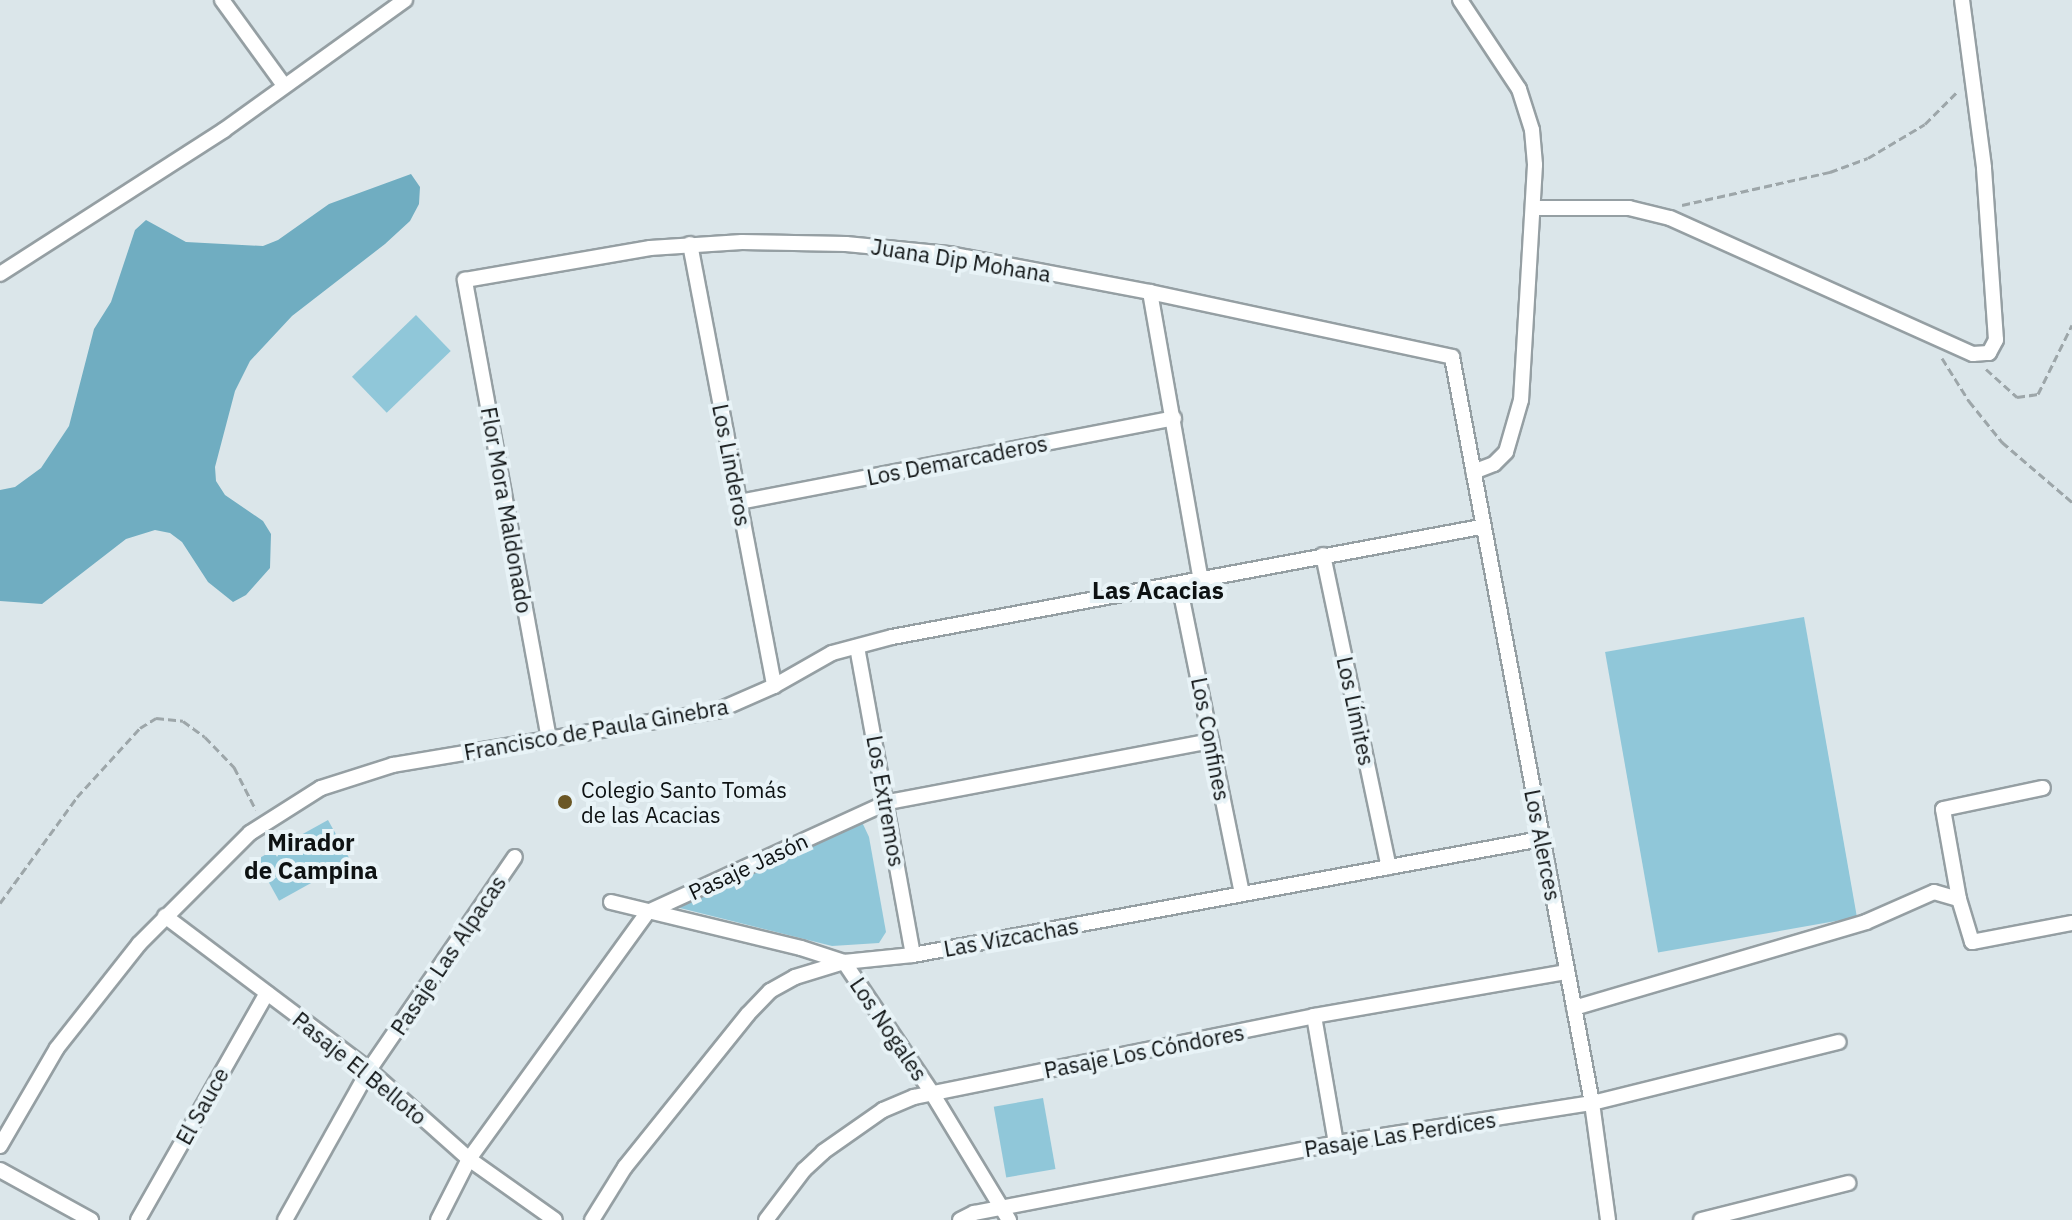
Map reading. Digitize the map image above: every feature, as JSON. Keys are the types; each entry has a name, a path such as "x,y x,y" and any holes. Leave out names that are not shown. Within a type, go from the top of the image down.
{"street":[{"path":"223,0 283,84"},
{"path":"0,274 224,130 283,84 405,0"},
{"path":"1460,0 1509,71 1527,109 1535,148 1535,208 1526,305 1525,378 1516,423 1501,458 1473,472"},
{"path":"1535,208 1593,206 1655,214 1684,223 1978,355 1989,353 1996,340 1984,167 1962,0"},
{"name":"Juana Dip Mohana","path":"465,280 611,253 690,244 794,242 898,248 1150,292 1452,357"},
{"name":"Los Linderos","path":"690,244 774,686"},
{"name":"Flor Mora Maldonado","path":"465,280 549,739"},
{"path":"1150,292 1201,580"},
{"name":"Los Alerces","path":"1452,357 1481,527 1592,1103 1608,1220"},
{"name":"Los Demarcaderos","path":"739,502 1174,418"},
{"name":"Francisco de Paula Ginebra","path":"0,1146 32,1088 85,1010 165,916 261,825 321,788 370,770 717,711 774,686 832,653 857,647 1481,527"},
{"name":"Los Límites","path":"1323,555 1389,867"},
{"name":"Los Confines","path":"1179,584 1242,894"},
{"name":"Los Extremos","path":"857,647 888,802 913,955"},
{"name":"Pasaje Jasón","path":"438,1220 469,1159 648,912 888,802 1211,741"},
{"path":"2043,788 1943,809 1959,899 1972,942 2072,923"},
{"name":"Las Vizcachas","path":"592,1220 625,1167 758,1001 795,977 844,962 913,955 1541,839"},
{"name":"Pasaje Las Alpacas","path":"285,1220 369,1070 515,857"},
{"path":"1574,1008 1866,922 1934,892 1959,899"},
{"name":"Los Nogales","path":"611,902 801,948 844,962 932,1093 1006,1214"},
{"name":"Pasaje El Belloto","path":"165,916 369,1070 469,1159 555,1220"},
{"name":"Pasaje Los Cóndores","path":"766,1220 804,1170 823,1152 883,1110 932,1093 1314,1016 1567,972"},
{"name":"El Sauce","path":"138,1220 267,993"},
{"path":"1314,1016 1336,1143"},
{"name":"Pasaje Las Perdices","path":"960,1220 974,1213 1006,1214 1336,1143 1592,1103 1839,1042"},
{"path":"0,1170 91,1220"},
{"path":"1701,1220 1848,1183"}],"path":[{"path":"1655,214 1723,193 1830,172 1868,158 1925,124 1972,73"},
{"path":"1978,355 2002,386 2017,397 2031,398 2043,388 2072,325"},
{"path":"1930,334 1954,379 1985,423 2021,461 2072,502"},
{"path":"0,903 77,797 140,728 156,718 183,721 220,751 246,785 261,825"}],"shaded area":[{"path":"411,174 420,187 419,204 410,221 292,316 250,361 235,391 215,467 216,481 225,495 263,521 271,534 270,568 246,595 233,602 208,582 182,542 170,533 155,530 126,539 42,604 0,601 0,490 15,487 41,468 69,426 94,329 111,302 135,230 146,220 186,242 263,246 278,240 329,204"},
{"path":"416,315 451,351 387,413 352,377"},
{"path":"1804,617 1857,917 1658,952 1605,652"},
{"path":"328,820 351,861 279,901 256,860"},
{"path":"862,822 869,837 886,932 879,943 832,946 676,907"},
{"path":"1043,1098 1056,1169 1006,1178 994,1107"}],"place":[{"name":"Colegio Santo Tomás de las Acacias","path":"565,802"}],"district":[{"name":"Las Acacias","path":"1158,591"},
{"name":"Mirador de Campina","path":"311,857"}]}
